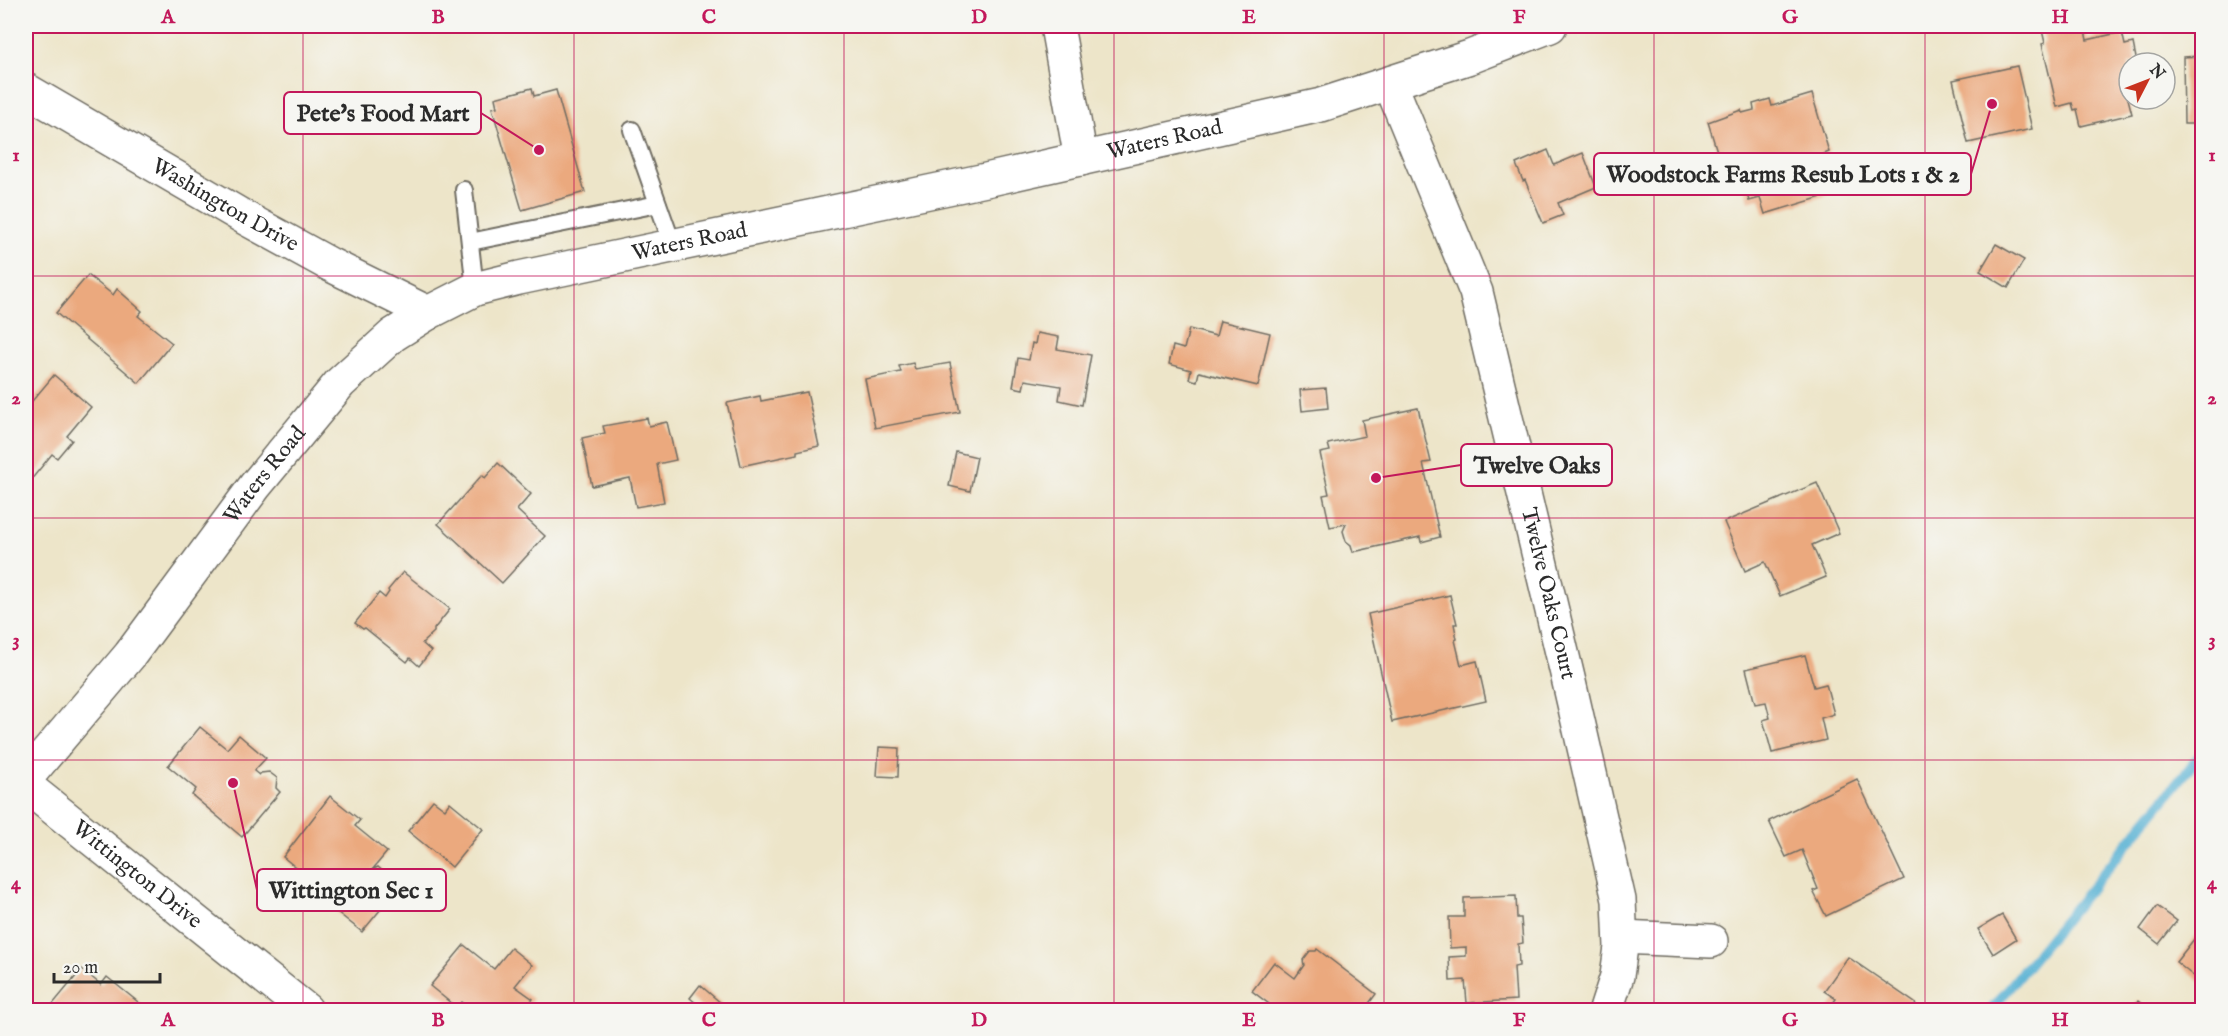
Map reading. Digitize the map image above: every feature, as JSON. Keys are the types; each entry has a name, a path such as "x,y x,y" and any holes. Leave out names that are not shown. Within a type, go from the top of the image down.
{"street":[{"path":"1057,26 1081,159"},
{"name":"Waters Road","path":"26,778 130,655 255,486 310,416 340,383 393,335 428,313 476,290 519,278 1081,159 1321,105 1470,57 1550,26"},
{"name":"Twelve Oaks Court","path":"1390,83 1472,281 1484,318 1619,900 1621,937 1617,976 1605,1011"},
{"name":"Washington Drive","path":"26,90 247,219 331,265 428,313"},
{"name":"Wittington Drive","path":"26,786 306,1011"},
{"path":"1621,937 1711,942"}],"lane":[{"path":"632,130 672,246"},
{"path":"464,190 476,290"},
{"path":"470,242 658,204"}],"building":[{"path":"2041,26 2084,26 2087,40 2122,32 2125,45 2133,43 2135,51 2117,51 2117,111 2131,111 2132,114 2081,126 2077,109 2074,110 2072,103 2057,107 2042,44 2045,43"},
{"path":"2202,56 2202,124 2184,124 2183,57"},
{"path":"2017,66 2032,129 1968,143 1953,80"},
{"path":"532,88 534,96 556,90 585,192 522,210 492,108 497,107 495,98"},
{"path":"1812,94 1829,152 1824,154 1835,193 1765,214 1760,198 1749,201 1745,187 1756,184 1753,175 1735,181 1727,155 1719,158 1708,122 1741,110 1742,113 1754,110 1753,104 1770,99 1772,106"},
{"path":"1548,150 1554,165 1583,153 1596,187 1558,203 1563,215 1543,223 1516,164"},
{"path":"1996,244 2024,260 2008,288 1980,271"},
{"path":"88,275 113,295 117,289 142,311 138,316 172,343 139,383 56,313"},
{"path":"1220,321 1270,333 1258,386 1199,372 1197,381 1189,379 1191,370 1169,364 1173,346 1184,349 1189,329 1216,336"},
{"path":"1037,333 1059,337 1057,349 1091,355 1082,405 1059,400 1061,386 1025,380 1023,389 1013,387 1018,358 1029,360 1032,343 1035,344"},
{"path":"913,363 915,369 950,363 960,412 875,428 865,379 901,372 899,366"},
{"path":"54,375 91,407 67,436 72,440 57,458 52,454 26,486 26,404 28,406"},
{"path":"1326,388 1328,408 1302,411 1300,390"},
{"path":"807,392 819,446 797,451 797,454 741,466 727,403 760,396 761,401"},
{"path":"1418,408 1431,462 1423,463 1440,537 1421,542 1420,537 1353,552 1343,531 1346,524 1330,527 1323,495 1329,494 1320,453 1330,451 1328,444 1365,436 1362,420"},
{"path":"647,418 649,426 667,422 676,460 657,464 664,502 636,507 630,478 592,486 582,438 605,433 603,426"},
{"path":"956,452 977,457 970,491 949,486"},
{"path":"498,463 531,494 517,510 545,536 502,583 438,524 482,475 485,478"},
{"path":"1817,483 1839,533 1812,545 1826,577 1780,596 1765,562 1745,571 1724,522"},
{"path":"403,572 450,609 434,632 422,643 431,651 419,666 410,658 407,662 365,628 355,623 379,593 385,598 388,590"},
{"path":"1450,595 1457,624 1454,624 1457,639 1455,640 1461,665 1477,661 1486,701 1392,722 1368,614"},
{"path":"1805,655 1814,687 1826,684 1834,714 1821,718 1826,740 1772,753 1763,720 1770,718 1766,702 1755,704 1746,669"},
{"path":"200,727 227,749 239,735 266,758 254,771 259,775 269,772 277,778 276,788 280,792 242,837 192,795 196,789 168,766"},
{"path":"879,747 899,748 898,777 877,776"},
{"path":"1857,779 1904,879 1826,916 1813,891 1818,889 1802,850 1786,857 1769,821"},
{"path":"330,796 360,820 355,826 387,852 372,870 378,867 387,875 385,884 395,892 362,932 295,878 300,871 283,857"},
{"path":"433,800 445,809 450,802 483,829 452,867 408,831"},
{"path":"1516,896 1517,918 1521,918 1523,943 1518,944 1519,966 1514,967 1516,1000 1467,1003 1465,980 1450,981 1449,957 1466,956 1466,947 1450,948 1449,917 1464,917 1464,898"},
{"path":"2157,906 2177,921 2159,944 2140,929"},
{"path":"2002,915 2016,939 1993,954 1978,929"},
{"path":"2198,934 2201,936 2202,934 2202,983 2176,962"},
{"path":"464,945 494,969 511,948 532,965 515,986 533,999 524,1010 472,1010 462,1002 457,1008 430,986"},
{"path":"1317,949 1376,994 1364,1010 1271,1010 1273,1007 1252,991 1274,962 1295,978 1304,965 1303,960 1310,951"},
{"path":"1848,957 1915,1003 1917,1010 1828,1010 1836,999 1824,991"},
{"path":"82,969 101,985 107,977 148,1010 59,1010 52,1005"},
{"path":"700,985 722,1004 716,1010 704,1010 690,998"},
{"path":"2138,1001 2149,1010 2130,1010"}],"waterway":[{"path":"1991,1010 2202,753"}],"place":[{"name":"Woodstock Farms Resub Lots 1 & 2","path":"1992,104"},
{"name":"Pete's Food Mart","path":"539,150"},
{"name":"Twelve Oaks","path":"1376,478"},
{"name":"Wittington Sec 1","path":"233,783"}]}
